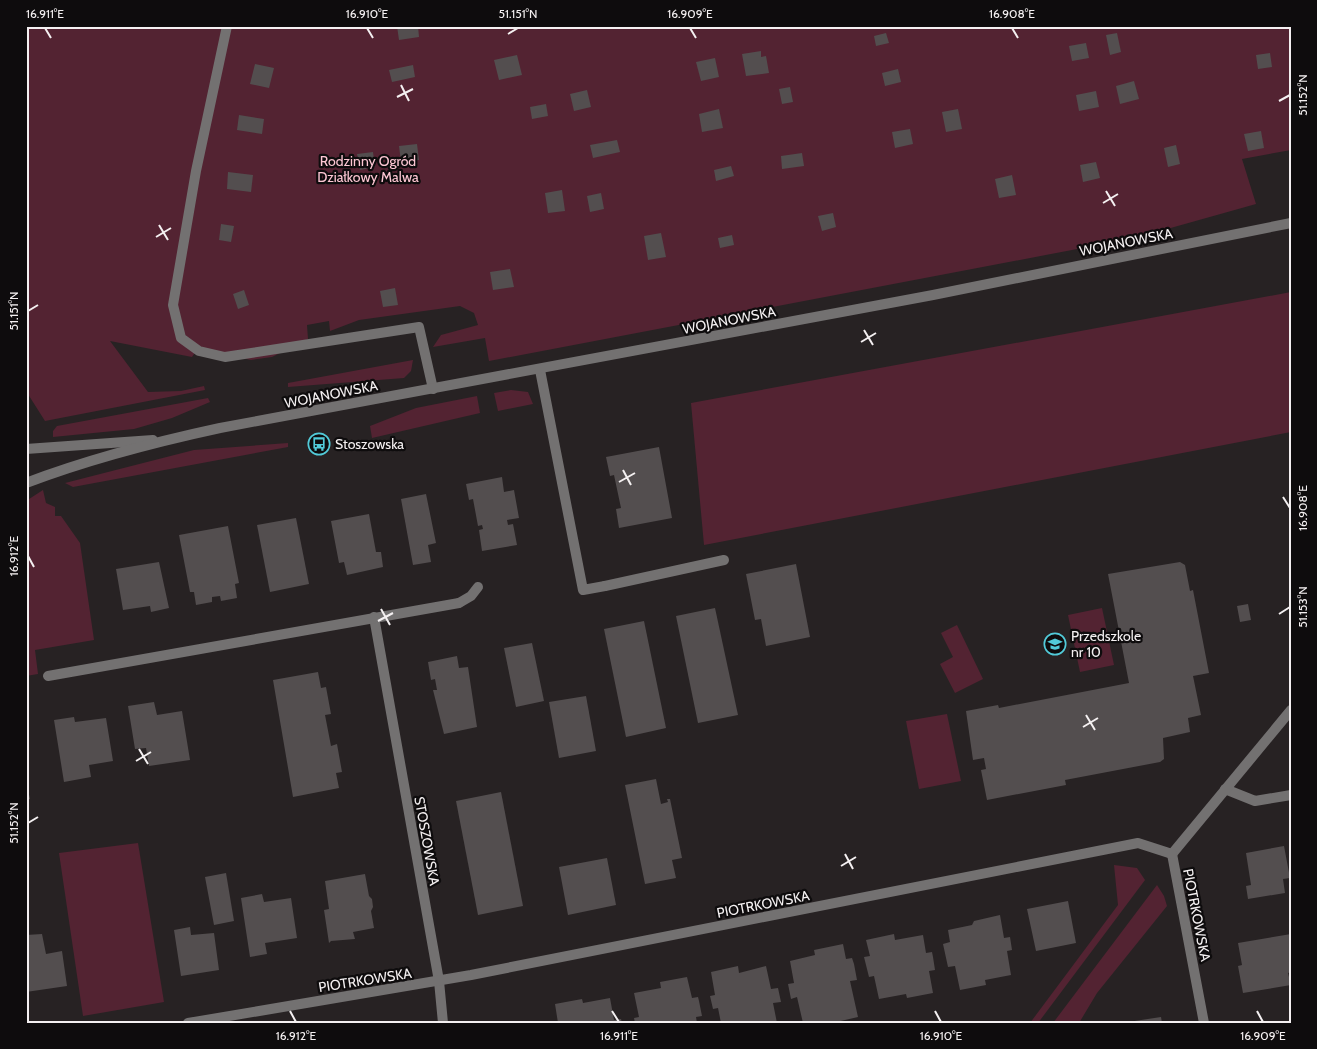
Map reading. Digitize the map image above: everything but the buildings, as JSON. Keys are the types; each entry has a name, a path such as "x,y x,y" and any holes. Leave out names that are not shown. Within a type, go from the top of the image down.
{"street":[{"path":"227,26 196,171 173,305 181,338 199,351 225,357 419,327 433,390"},
{"name":"WOJANOWSKA","path":"26,483 65,469 171,439 540,370 1291,223"},
{"path":"540,370 583,590 724,560"},
{"name":"WOJANOWSKA","path":"26,449 171,439"},
{"path":"48,676 374,617 459,604 471,596 478,587"},
{"name":"STOSZOWSKA","path":"374,617 438,981 443,1023"},
{"path":"1172,854 1291,710"},
{"path":"1225,789 1255,801 1291,795"},
{"name":"PIOTRKOWSKA","path":"188,1023 438,981 1138,843 1172,854 1204,1023"}],"green space":[{"name":"Rodzinny Ogród Działkowy Malwa","path":"26,26 1291,26 1291,150 1242,159 1256,204 1135,238 489,361 485,338 433,347 441,335 478,325 474,313 460,306 359,320 330,331 329,321 307,325 308,339 272,357 251,360 198,348 192,357 110,341 148,392 181,391 204,386 205,390 45,421 26,391"},
{"path":"1291,292 1291,432 704,545 691,403"},
{"path":"413,360 411,371 404,378 288,387 288,383"},
{"path":"511,390 528,392 533,404 498,411 494,393"},
{"path":"477,396 480,413 372,438 370,426 416,408"},
{"path":"208,398 210,402 172,418 134,429 53,437 53,431 57,426"},
{"path":"288,443 288,447 73,487 65,483 194,450"},
{"path":"43,490 46,503 55,507 55,516 61,516 80,543 94,640 35,650 38,674 26,676 26,501"},
{"path":"1102,608 1114,665 1080,672 1068,615"},
{"path":"957,625 983,679 955,693 940,664 953,657 941,633"},
{"path":"947,714 961,781 919,789 906,721"},
{"path":"138,843 164,1002 83,1016 59,853"},
{"path":"1114,865 1137,868 1145,880 1038,1023 1030,1023 1118,905"},
{"path":"1157,885 1164,896 1167,906 1097,993 1079,1023 1053,1023"}],"place":[{"name":"Stoszowska","path":"319,444"},
{"name":"Przedszkole nr 10","path":"1055,644"}]}
